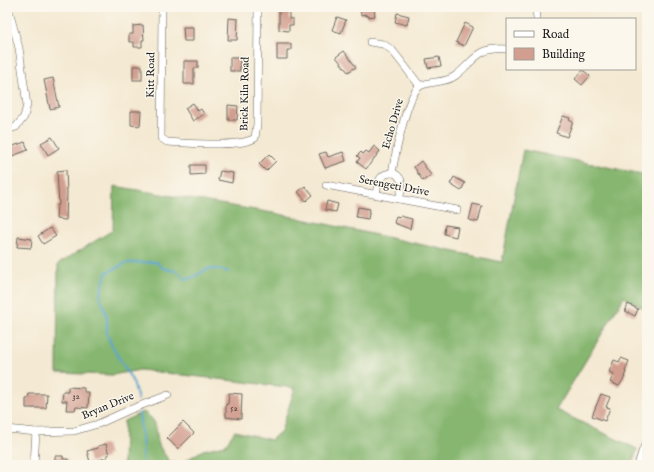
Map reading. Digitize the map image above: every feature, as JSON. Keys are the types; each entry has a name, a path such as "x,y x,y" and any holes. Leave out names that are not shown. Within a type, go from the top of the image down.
{"street":[{"path":"7,130 16,127 24,117 27,105 19,48 8,7"},
{"name":"Kitt Road","path":"162,7 161,138 165,141"},
{"name":"Brick Kiln Road","path":"165,141 190,143 228,143 249,142 255,138 257,124 258,7"},
{"path":"536,7 537,18"},
{"path":"370,42 388,46 420,86 450,79 479,54 486,50 506,49"},
{"name":"Echo Drive","path":"392,173 403,123 413,95 420,86"},
{"path":"376,194 381,176 392,173 398,175 402,183 399,199"},
{"name":"Serengeti Drive","path":"326,185 457,210"},
{"name":"Bryan Drive","path":"7,429 36,432 74,431 98,424 168,395"},
{"path":"34,465 36,432"},
{"path":"638,465 647,440"}],"green space":[{"path":"523,150 647,175 647,310 624,297 556,410 637,449 632,465 123,465 124,421 143,412 155,423 159,445 169,461 180,464 203,450 225,445 235,431 271,440 281,431 295,388 140,370 112,375 57,373 58,264 113,230 114,186 279,214 502,262"}],"building":[{"path":"279,7 289,7 289,19 293,19 293,25 289,25 289,31 279,30"},
{"path":"360,7 374,7 375,16 368,17 368,15 366,16 365,14 361,15"},
{"path":"397,13 409,16 407,25 395,22"},
{"path":"337,17 346,20 341,33 332,30"},
{"path":"229,18 238,19 237,40 228,40"},
{"path":"465,23 473,27 464,46 456,42"},
{"path":"143,25 144,40 142,40 142,47 134,47 134,42 129,42 129,34 133,34 133,26"},
{"path":"183,27 193,27 193,41 184,41"},
{"path":"277,44 291,44 291,50 287,50 287,59 277,59"},
{"path":"344,51 356,67 348,72 336,57"},
{"path":"439,57 441,66 428,68 426,59"},
{"path":"230,58 240,58 240,71 230,71"},
{"path":"184,61 198,61 198,68 194,68 194,84 184,84"},
{"path":"133,66 142,66 142,80 133,80"},
{"path":"583,70 590,76 582,85 575,79"},
{"path":"53,78 59,107 50,109 44,80"},
{"path":"193,103 198,111 201,109 204,114 193,121 185,108"},
{"path":"228,105 238,106 237,120 228,120"},
{"path":"131,111 141,111 140,126 131,125"},
{"path":"563,116 570,118 569,120 573,122 567,137 556,133"},
{"path":"52,137 59,148 48,155 41,143"},
{"path":"25,142 28,150 7,158 7,148"},
{"path":"374,146 380,151 366,169 357,162 360,158 357,156 361,152 363,154 366,151 369,153"},
{"path":"326,152 328,157 343,152 346,161 325,168 319,154"},
{"path":"269,154 276,161 266,171 259,164"},
{"path":"421,161 431,175 423,181 414,167"},
{"path":"191,165 205,165 205,174 191,175"},
{"path":"66,170 66,220 56,219 57,205 59,205 57,171"},
{"path":"220,171 233,173 232,183 218,180"},
{"path":"454,177 465,183 461,191 450,184"},
{"path":"305,186 313,195 306,201 298,192"},
{"path":"327,201 338,204 336,212 325,210"},
{"path":"473,204 482,206 478,222 469,220"},
{"path":"358,207 370,209 368,219 356,217"},
{"path":"396,216 412,219 410,229 394,223"},
{"path":"445,225 458,227 456,237 444,234"},
{"path":"50,228 56,236 43,244 38,236"},
{"path":"18,237 32,239 31,248 17,247"},
{"path":"628,304 638,309 635,316 625,311"},
{"path":"621,358 629,361 625,371 625,377 619,386 610,382 614,374 609,372 614,360 619,362"},
{"path":"68,387 84,388 84,392 89,392 88,408 76,407 75,410 66,410 67,401 62,401 63,392 68,392"},
{"path":"229,393 242,394 241,419 226,417 226,404 228,404"},
{"path":"29,394 47,394 46,408 26,408 26,399 28,399"},
{"path":"601,394 610,397 606,407 610,408 605,421 592,416"},
{"path":"183,422 194,433 178,449 167,438"},
{"path":"106,444 109,455 107,455 107,458 90,462 87,451"},
{"path":"55,456 63,456 63,459 68,459 68,465 55,465"}],"waterway":[{"path":"138,400 133,382 112,346 107,334 107,317 100,296 106,273 126,263 155,262 157,262 164,269 178,272 185,279 192,278 209,269 229,272"},
{"path":"139,413 143,448 142,465"}]}
